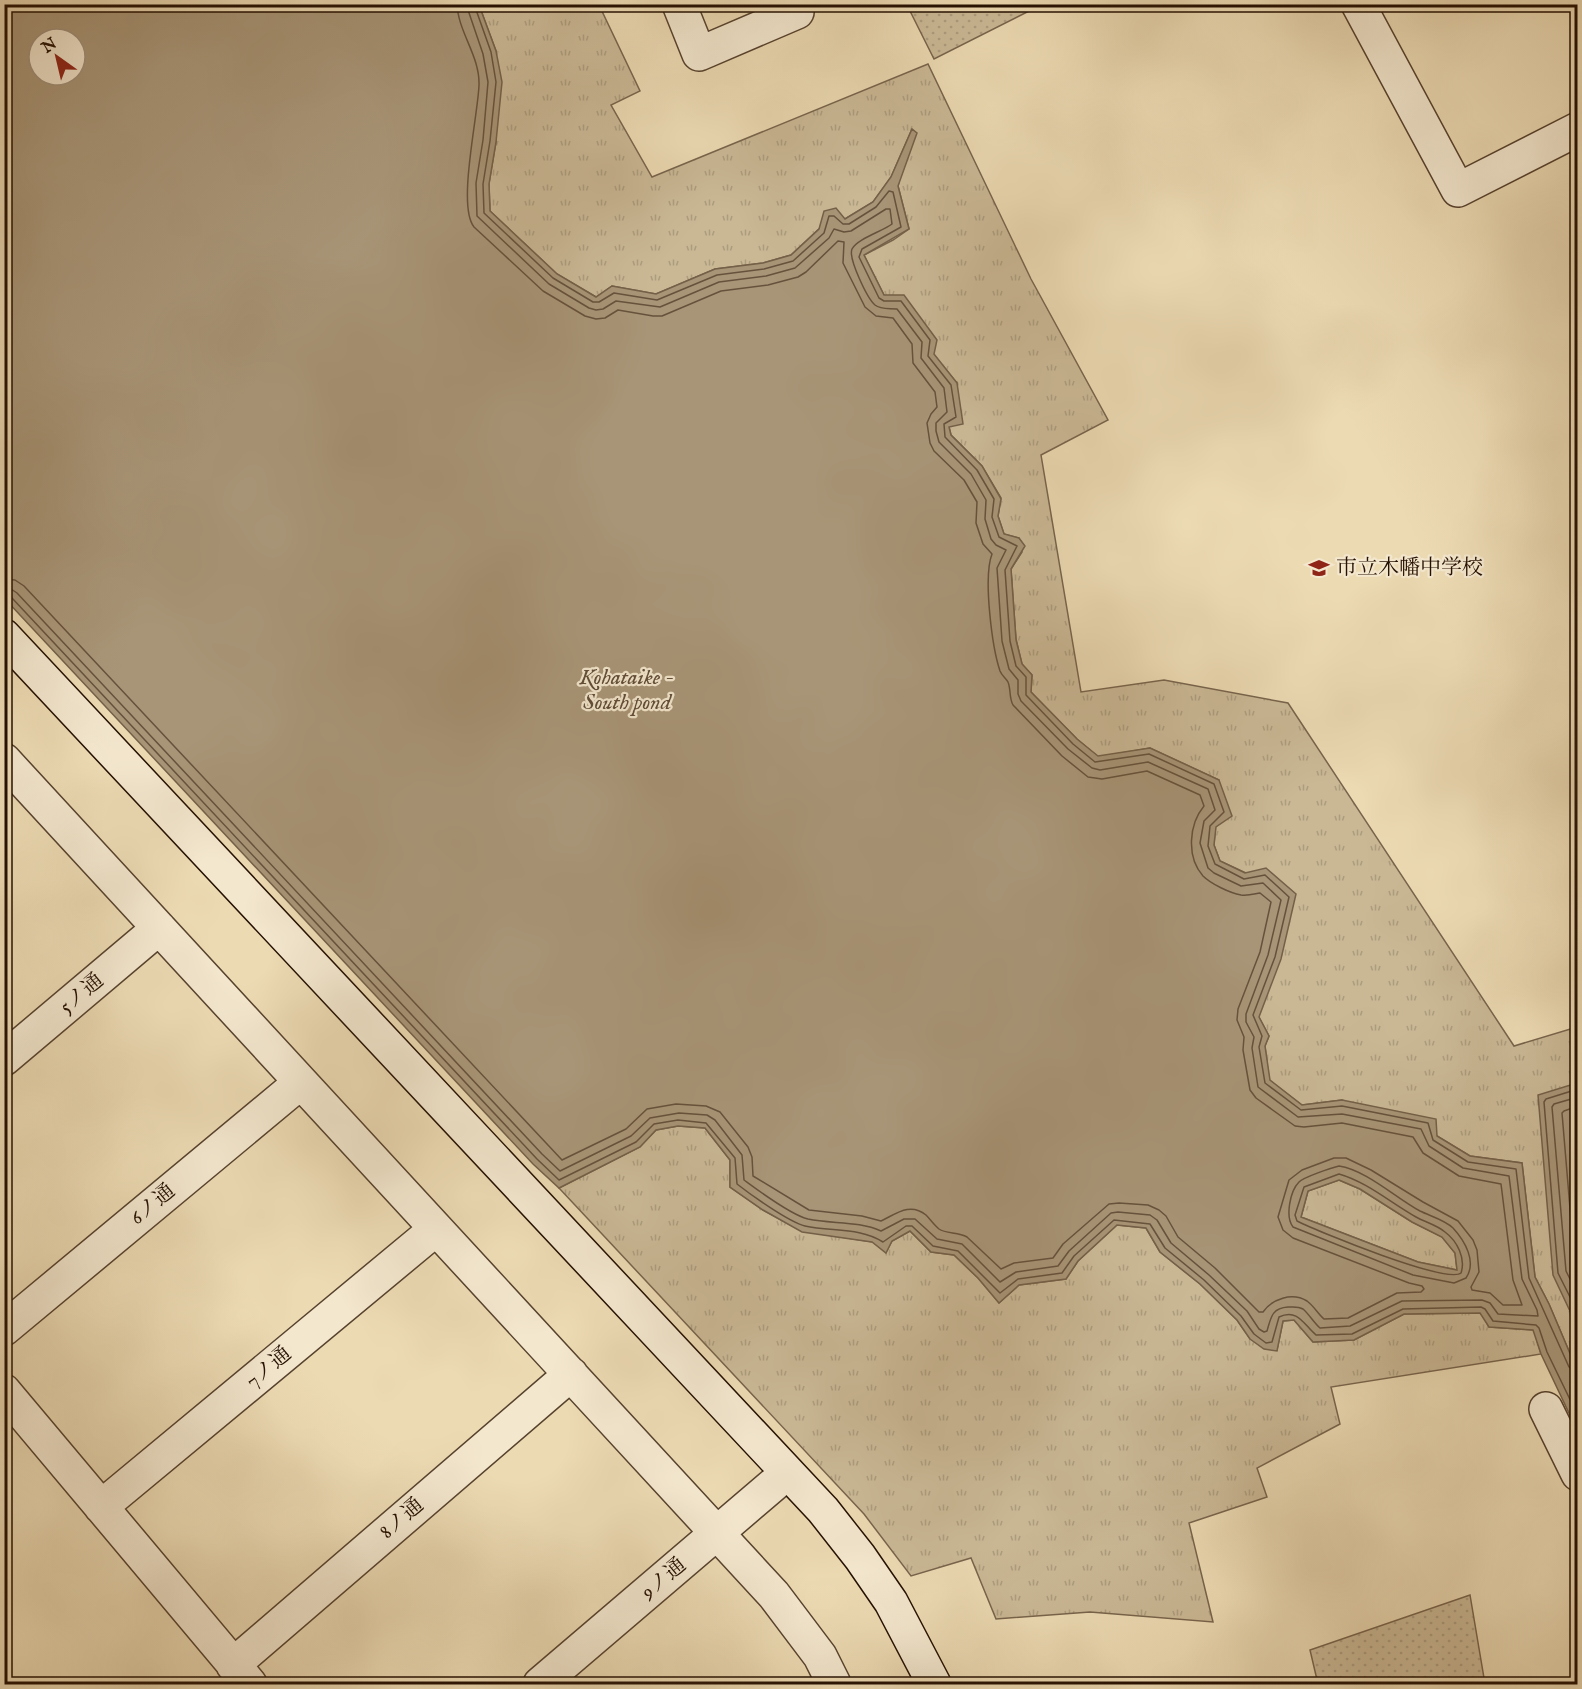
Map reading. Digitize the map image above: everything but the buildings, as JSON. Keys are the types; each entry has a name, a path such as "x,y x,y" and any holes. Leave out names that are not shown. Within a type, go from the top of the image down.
{"street":[{"path":"680,4 699,54 797,12 794,4"},
{"path":"1358,4 1458,190 1578,129"},
{"path":"4,636 823,1510 860,1557 891,1602 934,1684"},
{"path":"11,781 159,928 774,1595 820,1656 834,1684"},
{"name":"5ノ通","path":"4,1059 159,928"},
{"name":"6ノ通","path":"4,1329 301,1082"},
{"name":"7ノ通","path":"102,1507 436,1229"},
{"name":"8ノ通","path":"241,1675 571,1374"},
{"path":"4,1391 241,1675"},
{"path":"1546,1409 1578,1474"},
{"name":"9ノ通","path":"540,1684 787,1473"}],"green space":[{"path":"479,5 599,5 640,91 611,105 652,177 928,64 1031,279 1108,420 1041,455 1081,692 1164,680 1288,703 1514,1046 1577,1027 1577,1370 1535,1277 1522,1163 1470,1156 1437,1136 1342,1100 1302,1105 1269,1080 1265,1046 1269,1036 1259,1017 1246,873 1220,861 1214,845 1219,780 1150,748 1098,757 1031,692 1032,675 1022,664 1016,639 1011,569 1022,552 1019,538 1004,534 998,516 1001,498 982,466 951,435 949,427 957,383 884,295 864,255 909,229 898,186 912,129 891,177 873,202 845,219 819,229 791,255 763,263 715,269 656,294 612,286 596,297 557,274 490,211 489,184 496,142 496,51"},
{"path":"907,5 1041,5 934,59"},
{"path":"678,1126 705,1128 730,1160 730,1187 763,1210 802,1231 873,1242 886,1252 892,1241 910,1231 931,1252 954,1255 999,1303 1019,1285 1066,1279 1078,1261 1117,1225 1146,1228 1160,1252 1200,1284 1237,1320 1250,1339 1277,1350 1283,1321 1294,1320 1313,1342 1354,1340 1404,1314 1481,1313 1489,1327 1534,1330 1541,1354 1331,1387 1340,1424 1257,1468 1267,1497 1189,1523 1213,1622 1090,1612 996,1619 971,1558 911,1576 864,1514 559,1188 640,1147 656,1130"},
{"path":"1339,1180 1360,1189 1412,1222 1442,1237 1455,1253 1457,1270 1418,1262 1301,1217 1308,1191"},
{"path":"1470,1595 1485,1684 1318,1684 1310,1650"}],"water":[{"name":"Kohataike - South pond","path":"5,4 479,5 496,51 502,82 489,184 490,211 557,274 596,297 612,286 656,294 715,269 763,263 791,255 819,229 824,211 836,208 845,219 873,202 891,177 912,129 917,133 898,186 909,229 864,255 884,295 904,295 937,340 934,354 957,383 963,424 949,427 951,435 982,466 1001,499 998,516 1004,534 1019,538 1025,546 1011,569 1016,640 1022,664 1032,675 1031,692 1077,739 1098,756 1150,748 1219,780 1232,816 1216,827 1214,845 1220,861 1245,873 1266,868 1296,894 1281,959 1259,1017 1269,1036 1265,1046 1270,1080 1302,1105 1342,1100 1436,1119 1437,1136 1470,1156 1522,1163 1535,1277 1577,1370 1577,1430 1541,1354 1533,1330 1489,1327 1480,1313 1404,1314 1354,1340 1313,1342 1294,1320 1283,1321 1277,1351 1264,1349 1250,1339 1237,1320 1200,1284 1160,1252 1146,1228 1117,1225 1078,1261 1066,1279 1019,1285 999,1303 954,1255 931,1252 910,1231 892,1241 886,1253 872,1242 802,1232 763,1210 730,1187 730,1160 705,1128 678,1126 656,1130 640,1147 559,1188 533,1164 5,599","holes":["1339,1180 1360,1189 1412,1222 1442,1237 1455,1253 1457,1270 1418,1262 1301,1217 1308,1191"]},
{"path":"1578,1083 1577,1326 1553,1275 1538,1095"}],"place":[{"name":"市立木幡中学校","path":"1319,568"}]}
